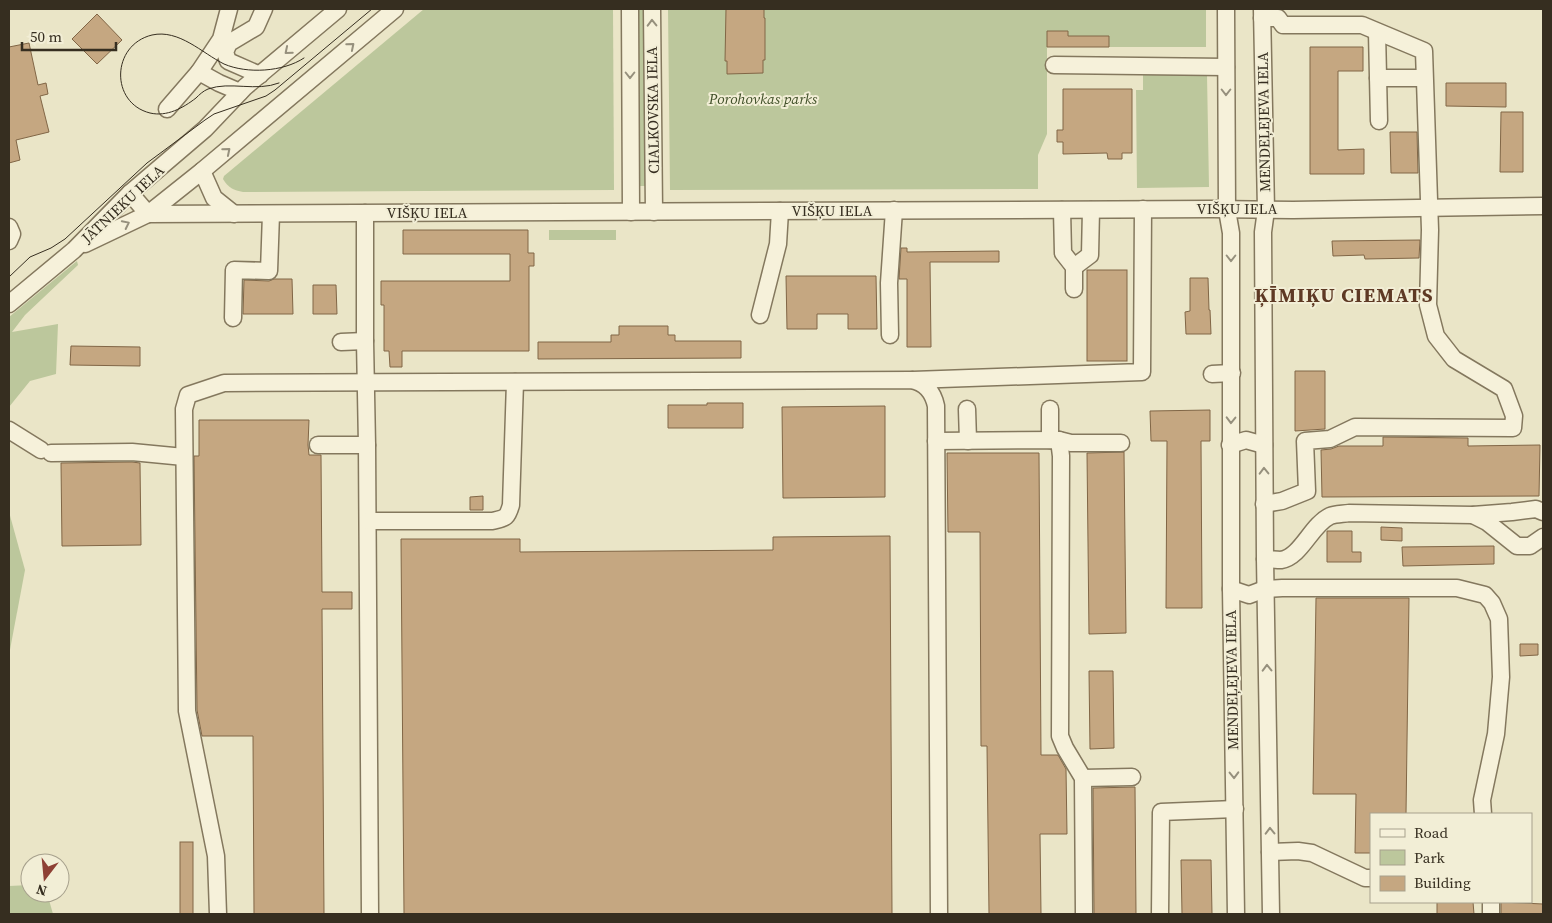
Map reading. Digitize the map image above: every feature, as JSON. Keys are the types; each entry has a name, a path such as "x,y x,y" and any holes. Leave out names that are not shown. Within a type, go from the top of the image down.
{"street":[{"path":"167,109 199,72 221,39 229,9"},
{"path":"260,75 228,61 225,52 229,43 256,27 264,9"},
{"name":"JĀTNIEKU IELA","path":"74,250 130,193 205,129 240,92 338,9"},
{"name":"JĀTNIEKU IELA","path":"74,250 148,214 396,9"},
{"name":"CIALKOVSKA IELA","path":"630,9 631,212"},
{"name":"CIALKOVSKA IELA","path":"652,9 654,212"},
{"name":"MENDEĻEJEVA IELA","path":"1226,9 1227,210 1231,233 1231,590 1236,914"},
{"path":"1262,13 1278,18 1283,25 1362,25 1424,51 1429,208 1428,304 1436,336 1454,359 1504,389 1514,416 1513,428 1355,427 1330,439 1305,441 1307,491 1282,501 1264,504"},
{"name":"MENDEĻEJEVA IELA","path":"1262,13 1266,210 1263,232 1264,504 1271,914"},
{"path":"1377,32 1378,121"},
{"path":"1054,65 1226,67"},
{"path":"199,72 240,92"},
{"path":"1378,78 1424,78"},
{"path":"202,171 214,198 234,214"},
{"path":"130,193 148,214"},
{"name":"VIŠĶU IELA","path":"148,214 1266,210 1543,206"},
{"path":"218,914 216,856 187,711 184,409 188,395 224,383 911,380 1142,372 1142,209"},
{"path":"890,334 889,283 894,210"},
{"path":"1062,210 1063,253 1074,267 1074,289"},
{"path":"1074,267 1090,255 1091,210"},
{"path":"760,315 778,244 780,211"},
{"path":"365,213 370,914"},
{"path":"233,318 234,270 269,271 272,214"},
{"path":"9,227 12,234 9,241"},
{"path":"9,304 74,250"},
{"path":"342,342 365,341"},
{"path":"1212,374 1232,373"},
{"path":"911,380 926,386 934,398 936,406 939,914"},
{"path":"368,522 492,521 505,518 509,514 511,505 516,382"},
{"path":"968,409 968,441"},
{"path":"1050,409 1054,440 1061,456 1060,736 1083,778 1084,914"},
{"path":"9,430 46,451 132,452 184,457"},
{"path":"936,441 1054,440 1071,443 1121,443"},
{"path":"1230,445 1246,440 1264,446"},
{"path":"318,446 367,445"},
{"path":"1265,559 1282,560 1295,552 1310,533 1321,522 1331,516 1349,513 1473,514 1536,509 1543,512"},
{"path":"1473,514 1487,522 1517,546 1530,546 1543,536"},
{"path":"1231,590 1249,595 1265,589 1457,588 1485,595 1492,602 1499,619 1501,677 1496,734 1482,800 1483,813"},
{"path":"1083,778 1132,777"},
{"path":"1160,914 1161,812 1234,809"},
{"path":"1270,852 1298,851 1312,853 1365,878 1370,878"}],"green space":[{"path":"424,9 613,9 614,190 243,192 227,185 223,179 224,176"},
{"path":"636,9 647,9 648,186 637,186"},
{"name":"Porohovkas parks","path":"668,9 1206,9 1206,47 1109,47 1109,36 1068,36 1068,31 1047,31 1047,134 1038,155 1038,189 670,190"},
{"path":"1143,72 1207,75 1209,187 1137,188 1136,90 1143,90"},
{"path":"549,230 616,230 616,240 549,240"},
{"path":"77,261 78,265 25,315 12,332 58,324 56,374 30,381 9,407 9,317"},
{"path":"9,512 25,570 9,655"},
{"path":"20,885 20,903 50,903 53,914 9,914 9,886"}],"building":[{"path":"726,9 764,9 765,60 763,60 763,73 727,74 727,61 725,61"},
{"path":"97,14 122,40 97,64 72,39"},
{"path":"1047,31 1068,31 1068,36 1109,36 1109,47 1047,47"},
{"path":"29,43 38,85 46,83 48,94 40,96 49,132 16,140 20,160 9,163 9,47"},
{"path":"1310,47 1363,47 1363,71 1338,71 1338,150 1364,149 1364,174 1310,174"},
{"path":"1446,83 1506,83 1506,107 1446,106"},
{"path":"1063,89 1132,89 1132,153 1122,153 1122,159 1108,159 1107,153 1063,154 1063,142 1057,142 1057,130 1063,130"},
{"path":"1501,112 1523,112 1523,172 1500,172"},
{"path":"1390,132 1417,132 1418,173 1391,173"},
{"path":"403,230 528,230 528,253 534,253 534,266 529,266 529,351 402,351 402,367 390,367 389,351 384,351 384,305 381,305 381,281 510,281 510,254 403,254"},
{"path":"1420,240 1419,258 1365,259 1364,255 1333,256 1332,241"},
{"path":"901,248 907,248 907,252 999,251 999,262 930,262 931,347 907,347 907,279 899,279"},
{"path":"1087,270 1127,270 1127,361 1087,361"},
{"path":"786,276 876,276 877,329 848,329 848,314 817,314 817,329 787,329"},
{"path":"1190,278 1208,278 1211,334 1186,334 1185,312 1190,311"},
{"path":"274,279 292,279 293,314 243,314 244,280 269,281"},
{"path":"313,285 336,285 337,314 313,314"},
{"path":"619,326 668,326 668,335 675,335 675,341 741,341 741,358 538,359 538,342 611,342 611,335 619,335"},
{"path":"71,346 140,347 140,366 70,365"},
{"path":"1295,371 1325,371 1325,429 1295,431"},
{"path":"707,403 743,403 743,428 668,428 668,405 707,405"},
{"path":"885,406 885,497 783,498 782,407"},
{"path":"1210,410 1210,441 1201,441 1202,608 1166,608 1167,441 1151,441 1150,411"},
{"path":"199,420 309,420 309,455 321,455 322,592 352,592 352,609 322,609 324,914 254,914 253,736 202,736 197,710 194,456 199,456"},
{"path":"1383,437 1468,438 1468,446 1540,445 1539,496 1322,497 1321,450 1339,446 1383,446"},
{"path":"1124,452 1126,633 1089,634 1087,453"},
{"path":"947,453 1039,453 1041,755 1058,755 1066,769 1067,834 1040,834 1041,914 989,914 987,746 981,746 980,532 948,532"},
{"path":"61,463 140,463 141,545 62,546"},
{"path":"483,496 483,510 470,510 470,497"},
{"path":"1381,527 1402,528 1402,541 1381,540"},
{"path":"1327,531 1352,531 1352,552 1361,552 1361,562 1327,562"},
{"path":"890,536 892,914 404,914 401,539 520,539 520,552 773,550 773,537"},
{"path":"1494,546 1494,564 1403,566 1402,547"},
{"path":"1316,598 1409,598 1406,813 1370,813 1370,853 1355,853 1356,794 1313,794"},
{"path":"1520,644 1538,644 1538,655 1520,656"},
{"path":"1089,671 1113,671 1114,748 1090,749"},
{"path":"1135,787 1136,914 1094,914 1093,788"},
{"path":"180,842 193,842 193,914 180,914"},
{"path":"1181,860 1211,860 1212,914 1182,914"},
{"path":"1437,903 1473,903 1474,914 1437,914"},
{"path":"1501,903 1543,904 1543,914 1501,914"}],"tram line":[{"path":"9,277 30,257 51,248 65,239 147,163 205,120 214,114 266,96 372,9"},
{"path":"279,83 261,87 225,86 208,89 180,108 169,113 156,114 137,107 128,98 122,87 121,74 123,61 129,50 139,41 152,35 162,34 172,35 190,43 224,64 243,69 276,69 304,58"}],"district":[{"name":"ĶĪMIĶU CIEMATS","path":"1344,295"}]}
